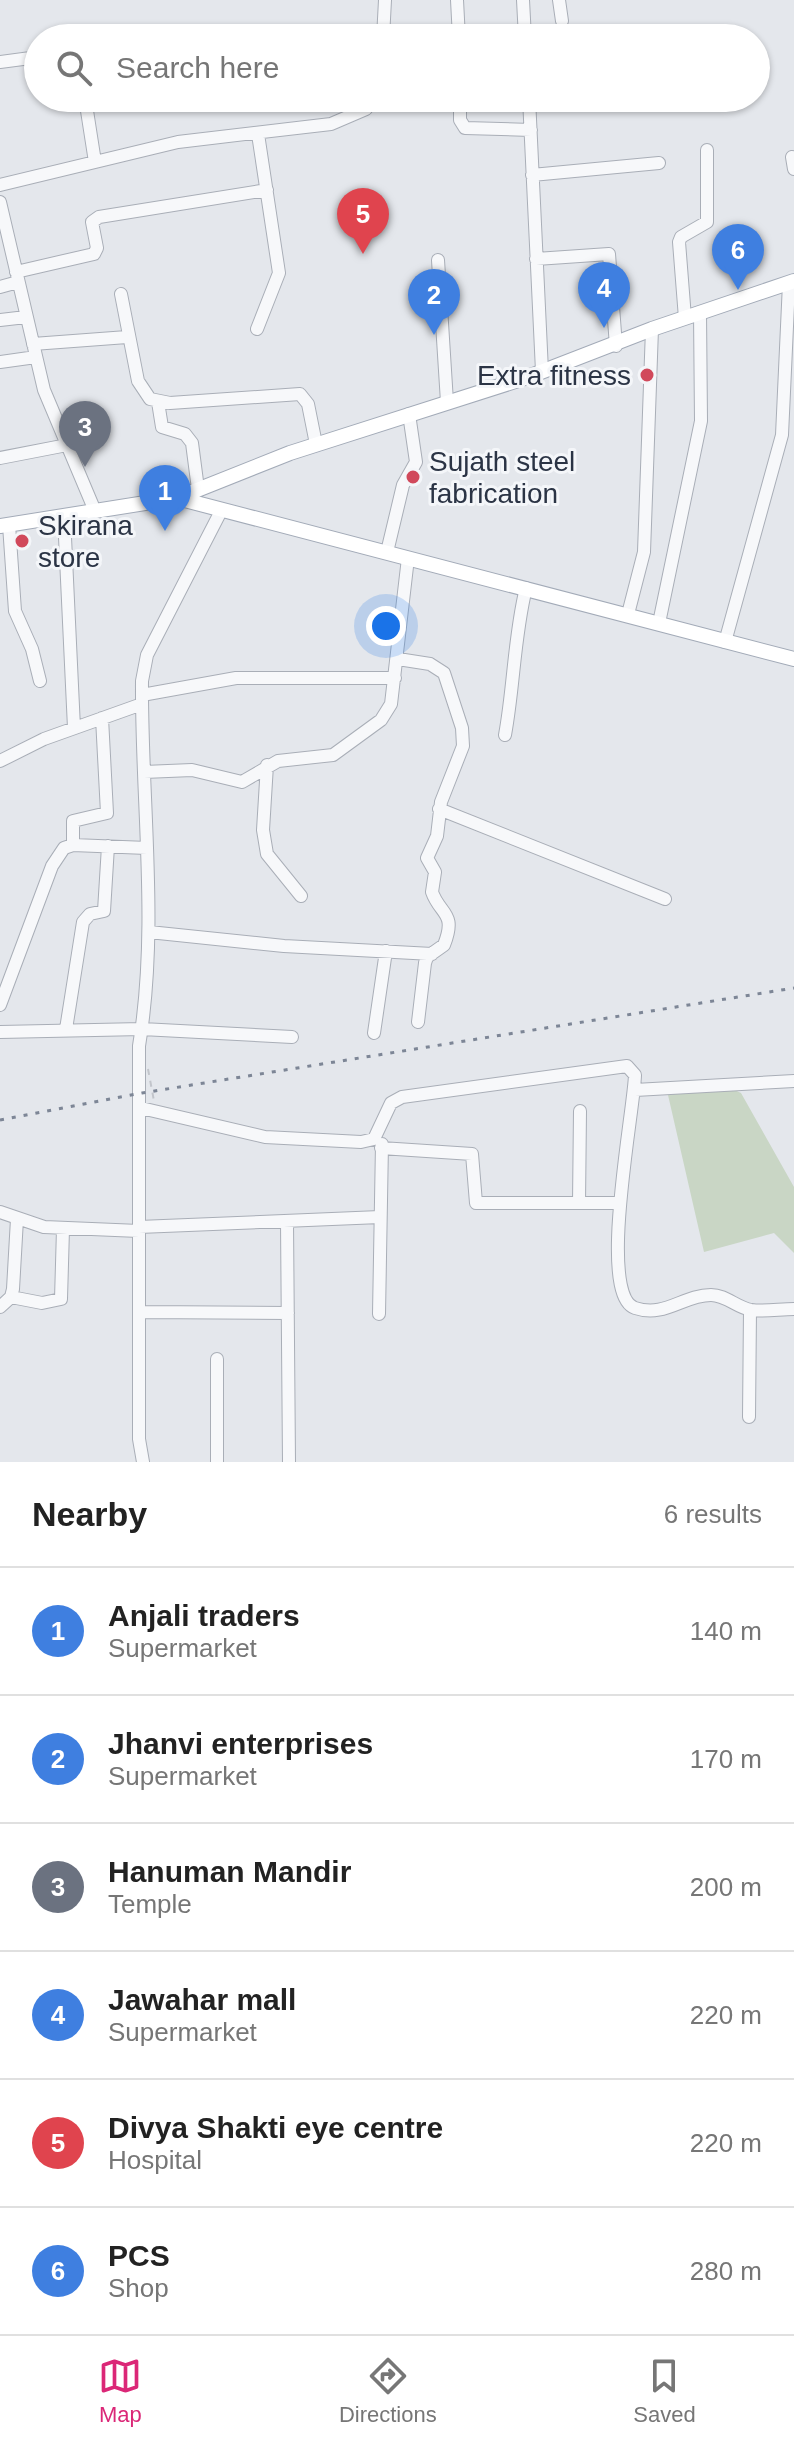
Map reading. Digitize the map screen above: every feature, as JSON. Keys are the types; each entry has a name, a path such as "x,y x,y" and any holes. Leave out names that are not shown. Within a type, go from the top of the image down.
{"main road":[{"path":"5,525 177,498 316,444 616,346 652,329 792,282"},
{"path":"177,498 794,659"}],"street":[{"path":"384,24 385,0"},
{"path":"457,0 458,24"},
{"path":"523,0 524,24"},
{"path":"559,0 562,21"},
{"path":"0,62 24,59"},
{"path":"87,112 95,162"},
{"path":"0,185 178,142 331,124 359,112"},
{"path":"460,112 465,128 531,130"},
{"path":"530,112 542,371"},
{"path":"257,329 279,273 258,134"},
{"path":"685,318 679,242 681,237 703,226 709,216 707,150"},
{"path":"532,175 659,163"},
{"path":"0,287 17,277 94,254 97,248 92,222 99,217 267,190"},
{"path":"0,202 44,390 95,511"},
{"path":"536,259 609,254 616,346"},
{"path":"438,260 447,402"},
{"path":"725,642 782,435 792,282"},
{"path":"121,294 138,381 150,399 158,402 300,394 308,404 316,444"},
{"path":"659,623 701,421 700,313"},
{"path":"0,320 26,317"},
{"path":"628,614 644,552 652,329"},
{"path":"0,362 34,351 127,337"},
{"path":"158,402 162,427 185,434 192,443 198,489"},
{"path":"387,552 403,485 416,462 409,414"},
{"path":"0,458 67,445"},
{"path":"143,1462 139,1439 139,1229 142,1029 149,932 142,700 147,655 221,511"},
{"path":"64,516 74,728"},
{"path":"5,525 15,611 32,649 40,681"},
{"path":"144,772 192,770 242,782 278,761 333,755 381,720 391,704 408,558"},
{"path":"505,735 514,681 515,634 526,588"},
{"path":"398,659 430,664 444,673 462,728 460,758 439,809 437,836 427,861 435,872 432,892 448,914 448,931 444,945 425,963 418,1022"},
{"path":"0,761 142,700 236,678 395,678"},
{"path":"73,845 73,821 107,813 102,718"},
{"path":"267,765 263,830 267,854 301,896"},
{"path":"439,809 665,899"},
{"path":"0,1005 52,866 64,848 73,845 147,848"},
{"path":"66,1029 83,922 90,914 104,911 108,846"},
{"path":"149,932 284,946 432,954"},
{"path":"374,1033 386,951"},
{"path":"0,1032 142,1029 292,1037"},
{"path":"379,1314 382,1129 391,1103 416,1095 613,1066 627,1066 635,1075 620,1203 619,1278 624,1301 632,1307 664,1311 709,1294 722,1296 750,1310 794,1309"},
{"path":"635,1090 794,1081"},
{"path":"141,1108 265,1137 361,1142 374,1139 382,1129"},
{"path":"579,1203 580,1111"},
{"path":"381,1148 472,1154 476,1203 620,1203"},
{"path":"0,1212 63,1229 139,1229 380,1217"},
{"path":"0,1307 11,1297 17,1219"},
{"path":"287,1222 289,1462"},
{"path":"11,1297 42,1303 61,1299 63,1229"},
{"path":"749,1417 750,1310"},
{"path":"141,1312 288,1313"},
{"path":"217,1359 217,1462"}],"path":[{"path":"148,1069 154,1101"}],"green space":[{"path":"724,1085 741,1093 794,1187 794,1253 774,1233 704,1252 668,1095"}],"railway":[{"path":"0,1120 142,1093 794,988"}],"place":[{"name":"Divya Shakti eye centre","path":"363,254"},
{"name":"PCS","path":"738,290"},
{"name":"Jawahar mall","path":"604,328"},
{"name":"Jhanvi enterprises","path":"434,335"},
{"name":"Extra fitness","path":"647,375"},
{"name":"Hanuman Mandir","path":"85,467"},
{"name":"Sujath steel fabrication","path":"413,477"},
{"name":"Anjali traders","path":"165,531"},
{"name":"Skirana store","path":"22,541"}]}
